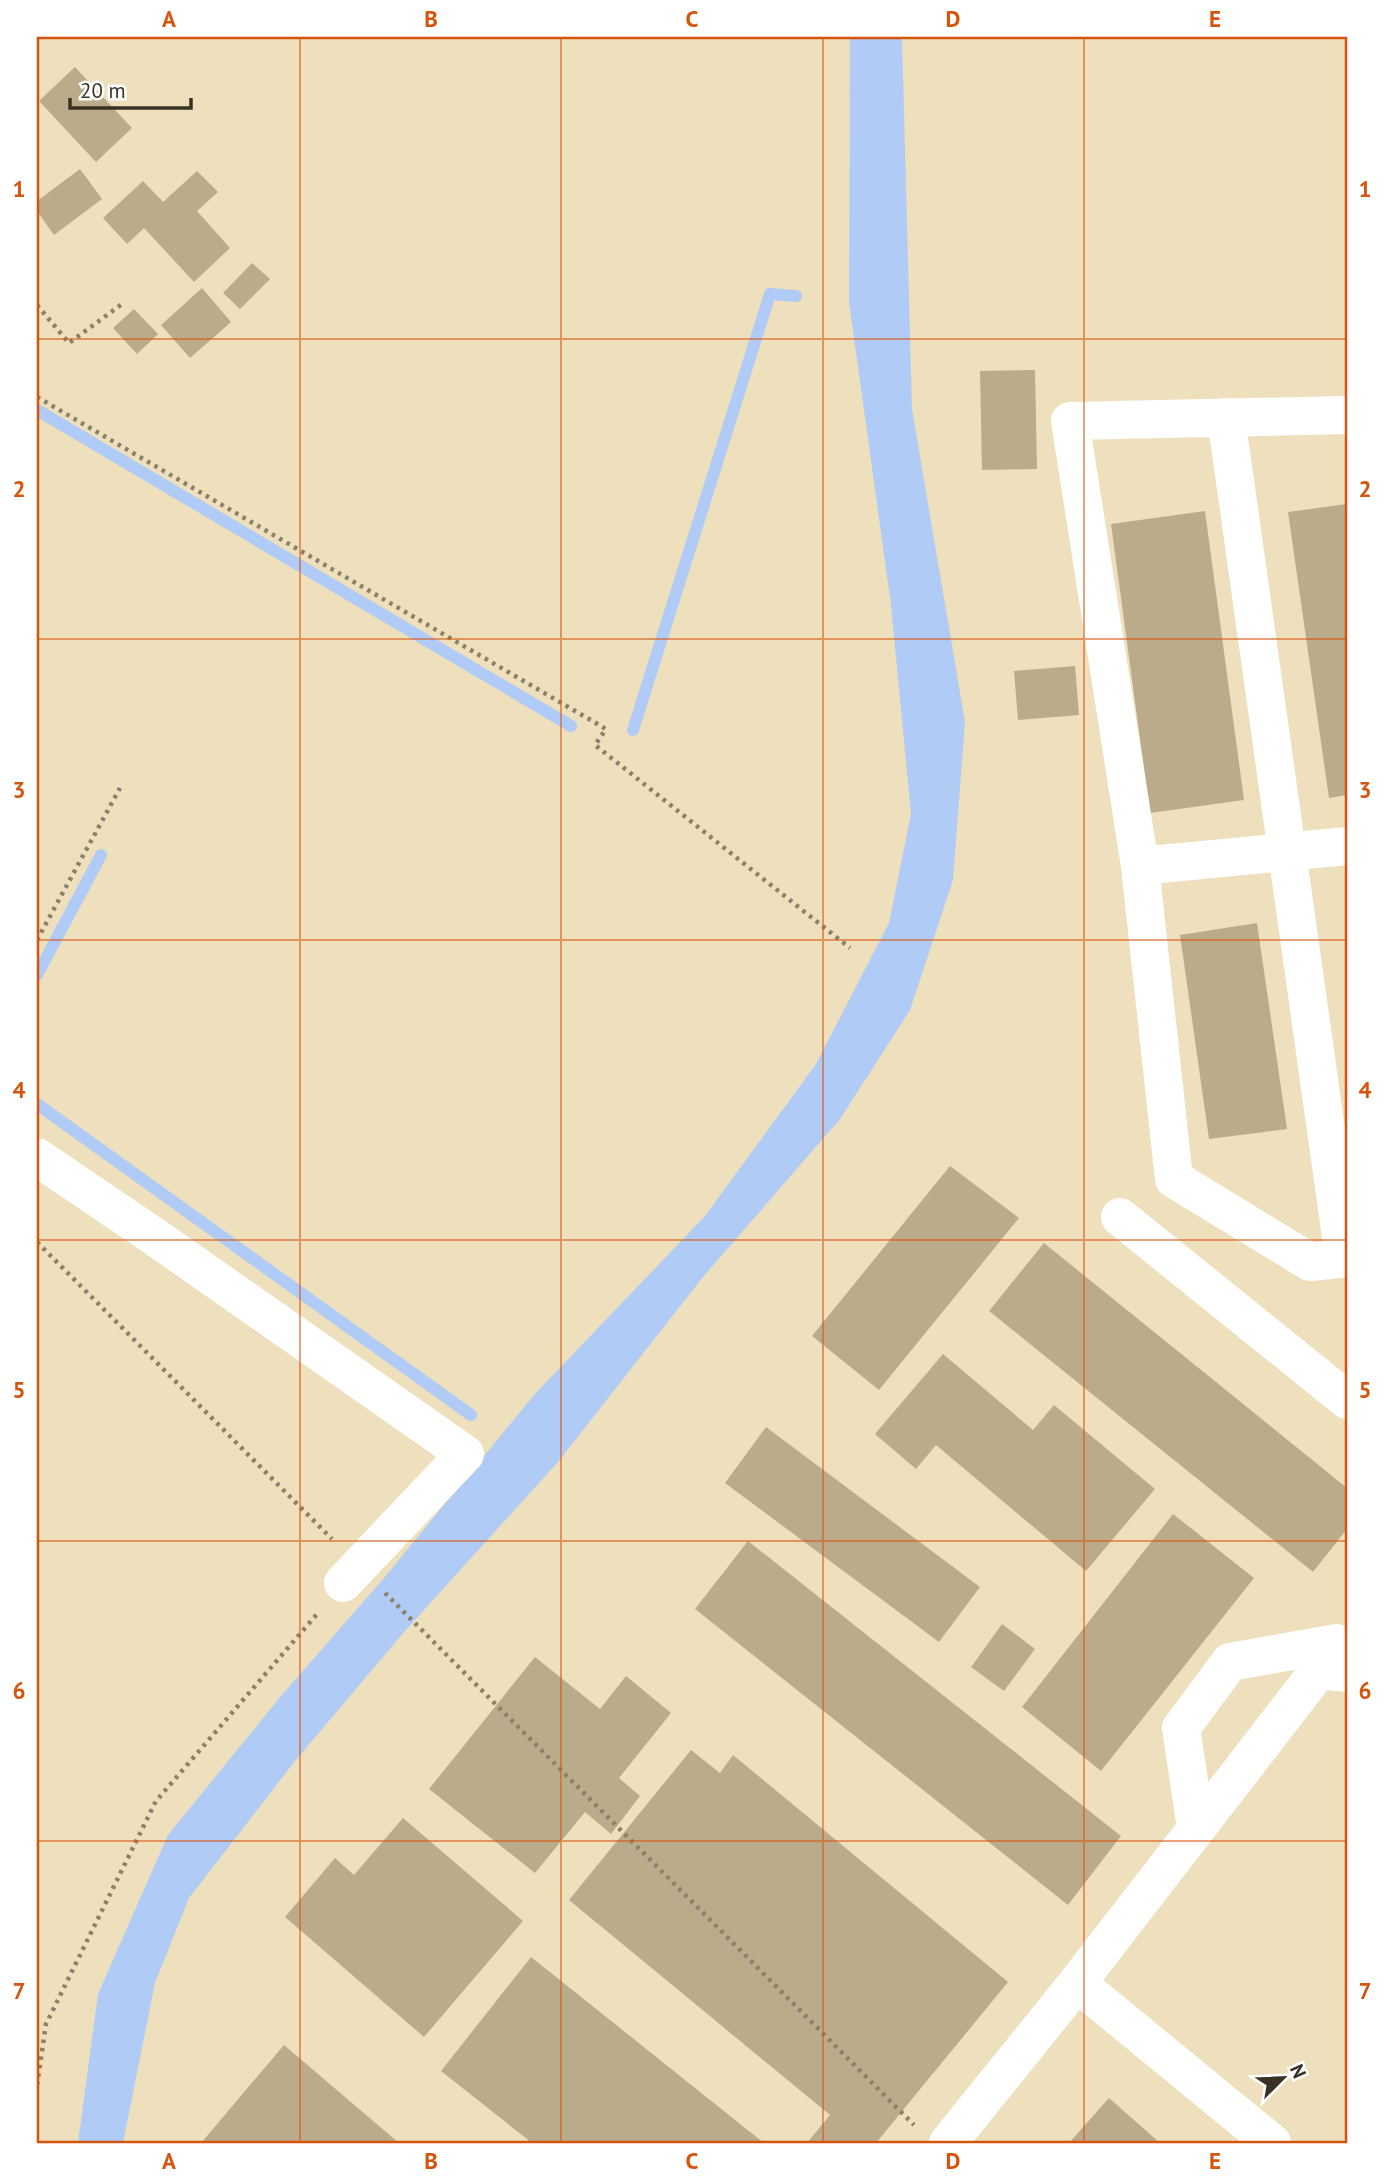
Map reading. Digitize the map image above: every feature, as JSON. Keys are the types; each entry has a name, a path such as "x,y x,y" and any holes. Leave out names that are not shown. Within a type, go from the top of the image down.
{"street":[{"path":"1226,417 1345,1258 1310,1262 1174,1179 1140,866 1070,421 1226,417 1347,415"},
{"path":"1140,866 1347,846"},
{"path":"37,1157 465,1454 342,1566"},
{"path":"1120,1217 1347,1400"},
{"path":"935,2138 1077,1983 1196,1828 1338,1654"},
{"path":"1196,1828 1181,1728 1230,1662 1338,1654"},
{"path":"1077,1983 1272,2143"}],"path":[{"path":"37,305 69,343 121,304"},
{"path":"37,397 606,729 595,746 850,948"},
{"path":"37,940 120,789"},
{"path":"37,1242 342,1566 156,1801 46,2024 37,2085"},
{"path":"381,1588 935,2138"}],"water":[{"path":"850,37 902,37 912,409 965,722 953,880 910,1010 840,1119 703,1277 558,1462 405,1631 295,1761 189,1898 155,1983 123,2143 78,2143 98,1994 168,1835 534,1395 705,1216 816,1064 889,923 911,814 891,605 849,302"}],"building":[{"path":"75,67 132,128 96,162 39,101"},
{"path":"80,169 102,199 54,235 37,211 37,201"},
{"path":"197,171 218,192 197,211 230,248 194,282 144,228 127,244 103,218 143,181 163,202"},
{"path":"252,263 270,279 240,309 223,293"},
{"path":"202,288 231,322 190,358 161,325"},
{"path":"134,309 158,334 137,354 113,328"},
{"path":"1035,370 1037,469 982,470 980,371"},
{"path":"1347,504 1347,795 1329,798 1288,512"},
{"path":"1205,511 1244,800 1150,813 1111,524"},
{"path":"1075,666 1079,715 1018,720 1014,671"},
{"path":"1257,923 1287,1129 1209,1139 1180,935"},
{"path":"950,1166 1019,1218 879,1390 812,1336"},
{"path":"1044,1243 1347,1488 1347,1529 1313,1572 989,1311"},
{"path":"943,1354 1033,1430 1054,1405 1155,1489 1086,1571 936,1445 916,1469 875,1434"},
{"path":"766,1427 980,1587 939,1642 725,1483"},
{"path":"1173,1514 1254,1578 1101,1771 1022,1707"},
{"path":"748,1541 1121,1836 1068,1905 695,1609"},
{"path":"1002,1624 1035,1649 1004,1691 971,1667"},
{"path":"535,1657 600,1709 626,1676 671,1713 619,1778 640,1796 611,1834 585,1812 535,1873 429,1789"},
{"path":"691,1750 720,1773 733,1755 1008,1982 876,2143 807,2143 830,2115 569,1900"},
{"path":"403,1818 523,1921 424,2037 285,1917 335,1858 354,1875"},
{"path":"531,1957 764,2143 532,2143 441,2071"},
{"path":"284,2045 399,2143 201,2143"},
{"path":"1109,2098 1160,2143 1069,2143"}],"waterway":[{"path":"633,730 770,294 796,296"},
{"path":"37,410 571,726"},
{"path":"37,975 101,855"},
{"path":"37,1104 471,1415"}]}
